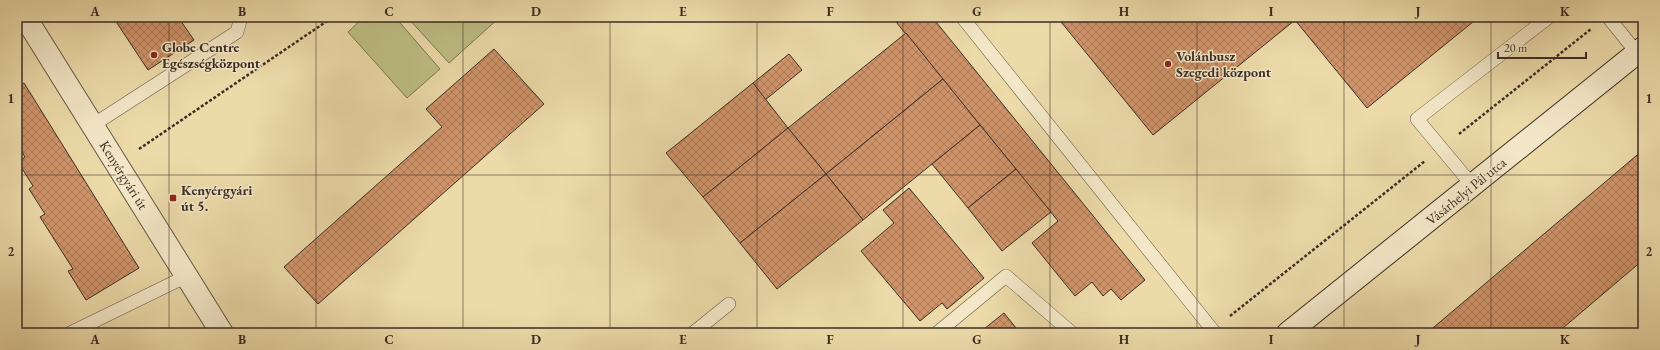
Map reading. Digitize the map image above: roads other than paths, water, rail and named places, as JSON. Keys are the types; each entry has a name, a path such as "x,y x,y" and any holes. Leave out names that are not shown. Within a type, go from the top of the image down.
{"main road":[{"name":"Kenyérgyári út","path":"25,17 222,333"},
{"name":"Vásárhelyi Pál utca","path":"1288,333 1640,51"}],"lane":[{"path":"93,125 237,32 241,17"},
{"path":"962,17 1214,332"},
{"path":"1472,186 1417,119 1549,17"},
{"path":"1608,17 1640,51"},
{"path":"70,333 187,276"},
{"path":"937,333 1006,276 1072,333"},
{"path":"693,333 729,304"}],"place":[{"name":"Globe Centre Egészségközpont","path":"154,55"},
{"name":"Volánbusz Szegedi központ","path":"1168,64"},
{"name":"Kenyérgyári út 5.","path":"173,198"}]}
